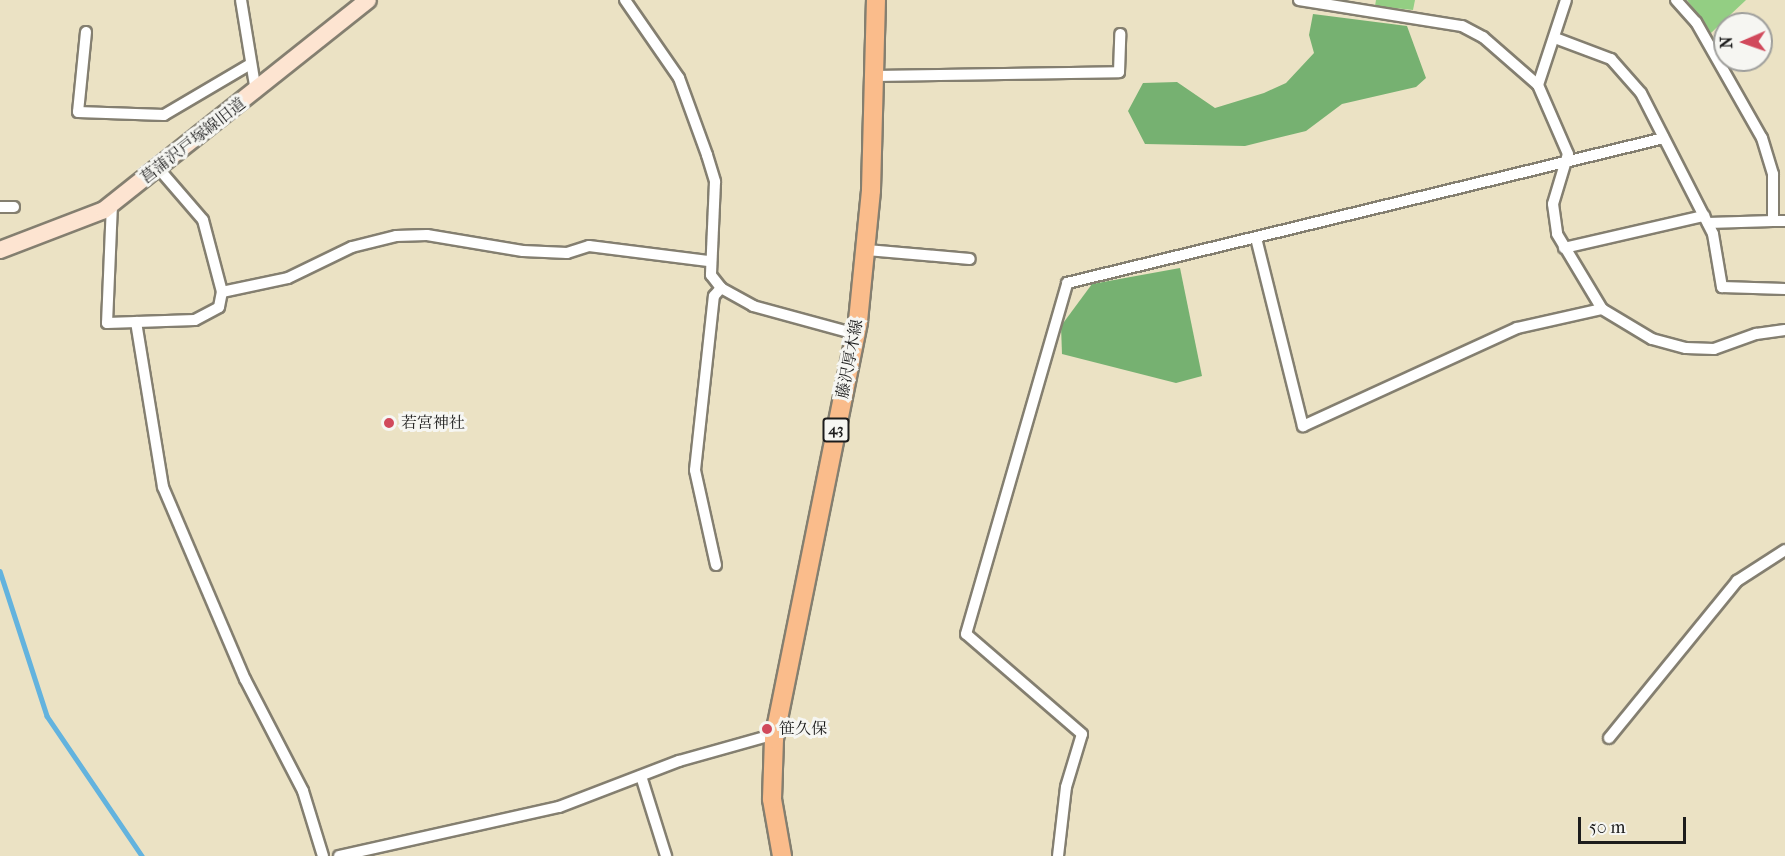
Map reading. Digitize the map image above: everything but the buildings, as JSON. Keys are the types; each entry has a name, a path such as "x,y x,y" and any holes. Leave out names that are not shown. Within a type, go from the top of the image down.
{"main road":[{"name":"藤沢厚木線","path":"782,856 772,799 775,734 856,334 867,250 876,0"}],"street":[{"path":"241,0 249,65 256,92"},
{"name":"菖蒲沢戸塚線旧道","path":"0,250 82,222 112,204 256,92 368,0"},
{"path":"625,0 679,78 707,155 715,191 708,261 721,288 753,306 856,334"},
{"path":"1299,0 1462,26 1483,37 1538,85 1559,125 1566,160 1553,220 1564,248 1602,309 1652,339 1686,348 1714,349 1756,334 1785,330"},
{"path":"1538,85 1566,0"},
{"path":"1676,0 1696,22 1762,138 1773,174 1773,221"},
{"path":"86,32 78,112 164,115 249,65"},
{"path":"874,76 1119,72 1120,34"},
{"path":"1555,38 1596,51 1626,71 1706,220 1719,252 1722,287 1785,289"},
{"path":"1058,856 1066,787 1082,734 966,634 1054,320 1067,283 1664,138"},
{"path":"112,204 107,323 195,320 219,307 222,292 203,220 159,169"},
{"path":"0,207 14,207"},
{"path":"1564,248 1706,220 1785,221"},
{"path":"222,292 288,278 352,247 396,236 427,235 523,251 567,253 589,246 708,261"},
{"path":"1256,238 1303,426 1517,328 1602,309"},
{"path":"867,250 970,259"},
{"path":"716,565 695,470 714,296 721,288"},
{"path":"136,322 163,487 245,679 303,791 323,856"},
{"path":"1609,738 1737,580 1785,550"},
{"path":"339,856 559,807 641,776 775,734"},
{"path":"641,776 666,856"}],"green space":[{"path":"1376,0 1415,0 1413,10 1375,6"},
{"path":"1687,0 1746,0 1733,12 1713,12 1713,31 1711,33"},
{"path":"1313,14 1407,26 1426,78 1416,87 1342,104 1306,131 1245,146 1145,144 1128,111 1143,83 1177,82 1215,108 1264,93 1286,83 1314,53 1309,35"},
{"path":"1180,268 1202,376 1176,383 1062,354 1061,326 1092,284"}],"waterway":[{"path":"0,571 47,716 142,856"}],"place":[{"name":"若宮神社","path":"389,423"},
{"name":"笹久保","path":"767,729"}]}
